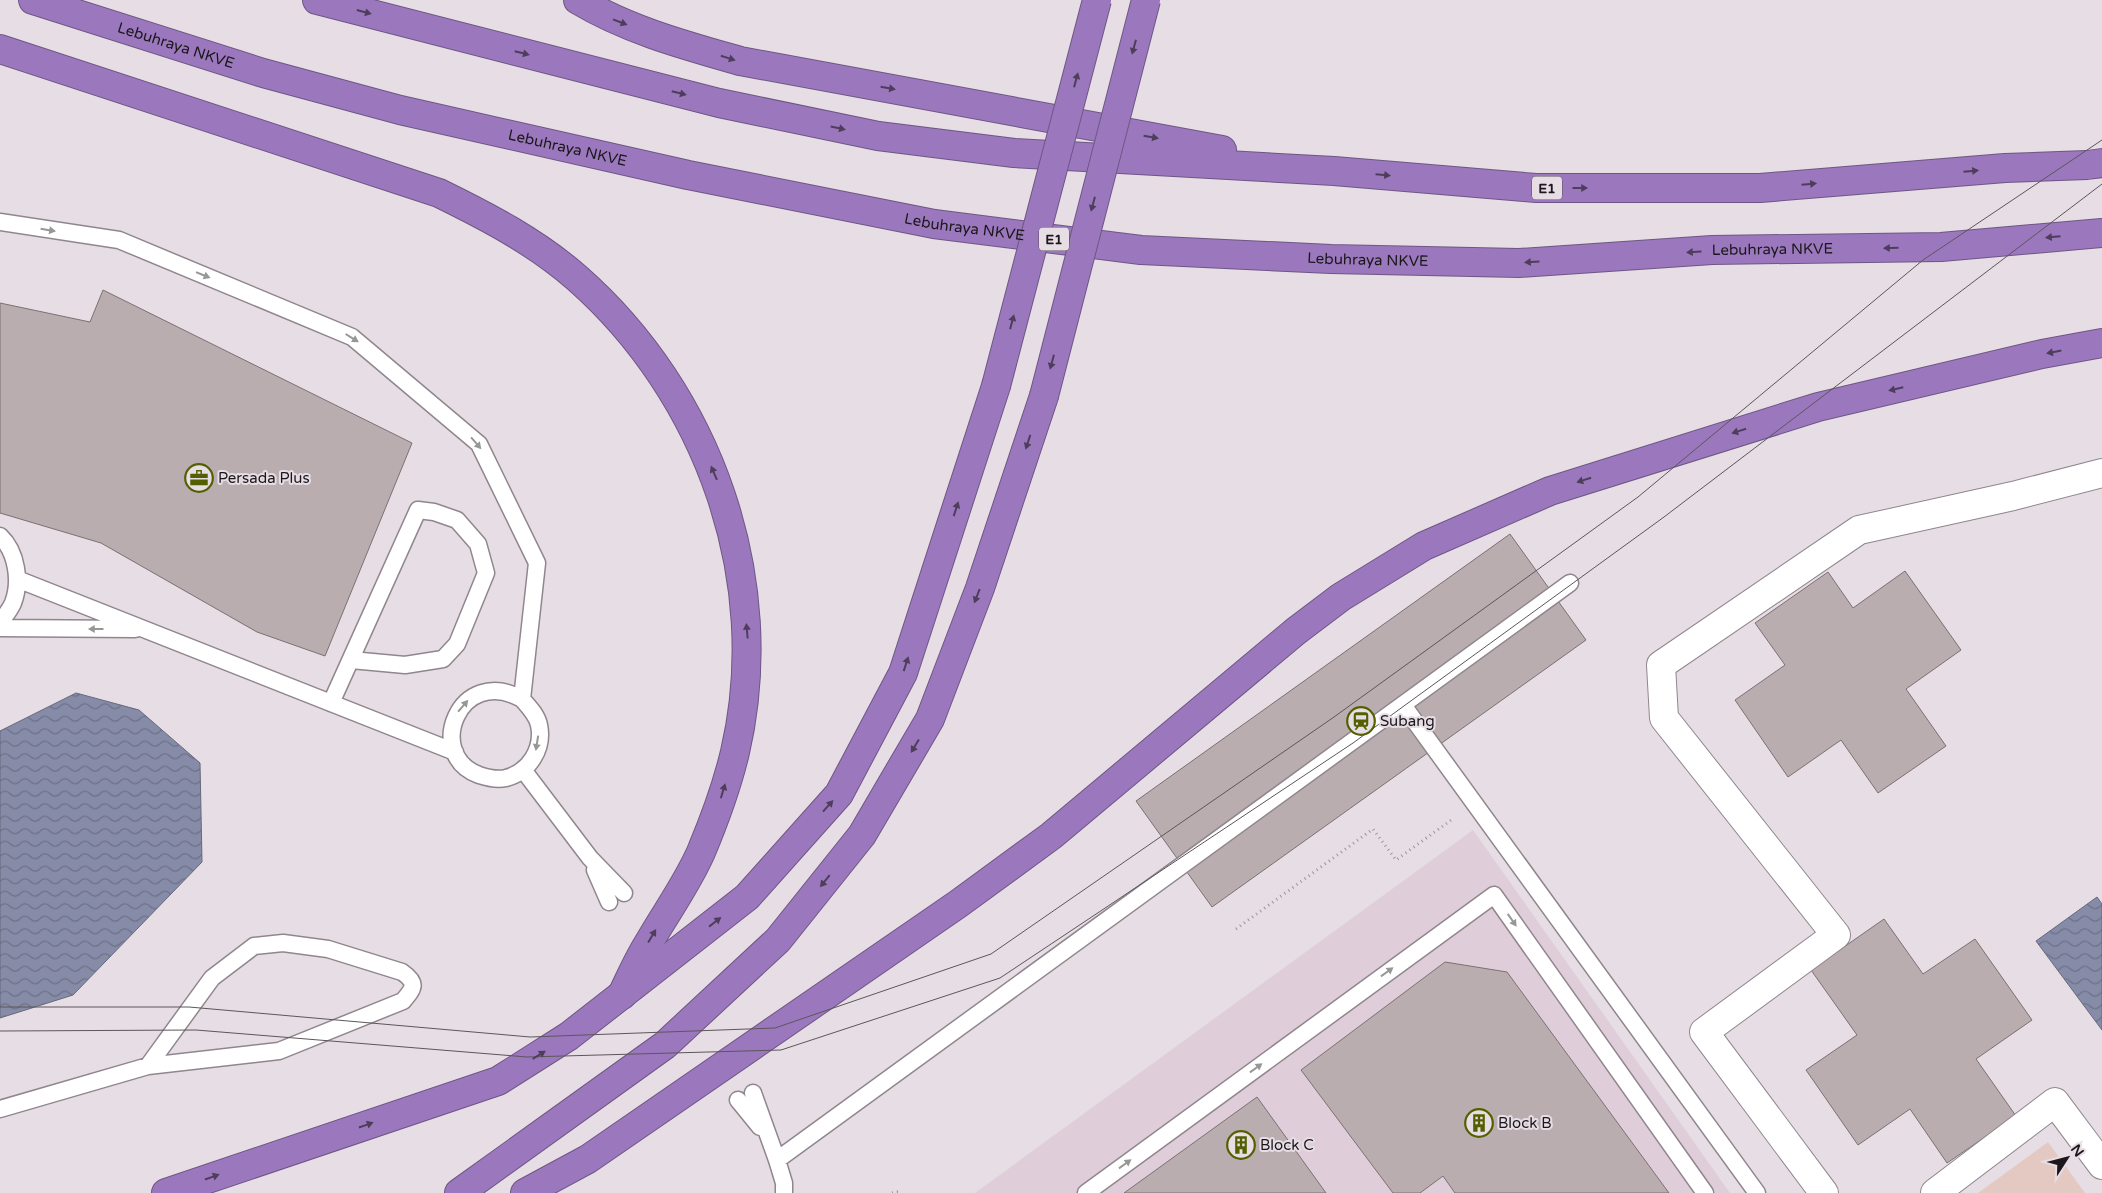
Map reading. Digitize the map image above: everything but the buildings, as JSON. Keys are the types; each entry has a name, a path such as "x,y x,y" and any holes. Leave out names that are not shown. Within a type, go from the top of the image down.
{"highway":[{"name":"Lebuhraya NKVE","path":"33,0 263,73 400,110 688,175 934,224 1142,250 1331,259 1518,263 1712,250 1941,247 2102,233"},
{"name":"E1","path":"317,0 719,103 878,136 1014,153 1334,171 1536,188 1760,188 2005,168 2102,163"},
{"path":"578,0 606,17 665,39 740,61 1334,171"},
{"path":"166,1193 498,1081 570,1036 747,897 839,794 904,673 996,386 1097,0"},
{"path":"459,1193 665,1045 778,940 862,835 930,719 980,588 1044,396 1146,0"},
{"path":"0,49 438,193 493,220 533,244 576,277 607,305 639,343 671,388 695,431 716,478 733,538 744,593 747,635 745,698 735,754 700,854 646,946 622,995"},
{"path":"525,1193 588,1159 958,904 1058,830 1115,784 1202,707 1296,630 1341,597 1424,546 1483,518 1550,491 1818,407 2042,354 2102,343"}],"street":[{"path":"1824,1193 1704,1032 1836,935 1664,718 1661,665 1860,530 2013,496 2102,473"},
{"path":"1935,1193 2055,1102 2102,1164"}],"lane":[{"path":"0,222 119,240 352,337 480,444 537,563 522,699"},
{"path":"331,703 418,510 434,512 456,520 478,544 486,573 457,644 443,659 405,665 351,660"},
{"path":"0,536 15,562 17,579 13,603 0,623"},
{"path":"17,579 455,752"},
{"path":"777,1160 1570,583"},
{"path":"0,628 144,629"},
{"path":"501,690 522,699 533,711 539,725 539,745 533,759 524,771 505,778 490,778 472,772 461,762 455,752 452,737 454,721 461,707 472,697 485,692 501,690"},
{"path":"1403,704 1757,1193"},
{"path":"524,771 590,858 624,893"},
{"path":"590,858 609,902"},
{"path":"1086,1193 1494,895 1705,1193"},
{"path":"0,1109 148,1066 279,1051 403,1001 412,991 413,984 410,978 402,972 328,949 283,943 254,946 212,978 148,1066"},
{"path":"745,1096 767,1136 777,1160 784,1183 784,1193"}],"path":[{"path":"1236,929 1373,828"},
{"path":"892,1193 901,1193"}],"shaded area":[{"path":"1473,830 1730,1193 975,1193"},
{"path":"2048,1142 2085,1193 1978,1193"}],"water":[{"path":"76,693 139,710 200,763 202,862 73,995 0,1018 0,731"},
{"path":"2097,897 2102,904 2102,1030 2036,941"}],"tram line":[{"path":"0,1007 189,1007 530,1037 775,1028 991,954 1334,717 1638,497 1923,260 2102,140"},
{"path":"0,1031 196,1030 527,1057 781,1050 1000,978 1353,743 1664,517 2102,184"}],"place":[{"name":"Persada Plus","path":"199,478"},
{"name":"Subang","path":"1361,721"},
{"name":"Block B","path":"1479,1123"},
{"name":"Block C","path":"1241,1145"}]}
